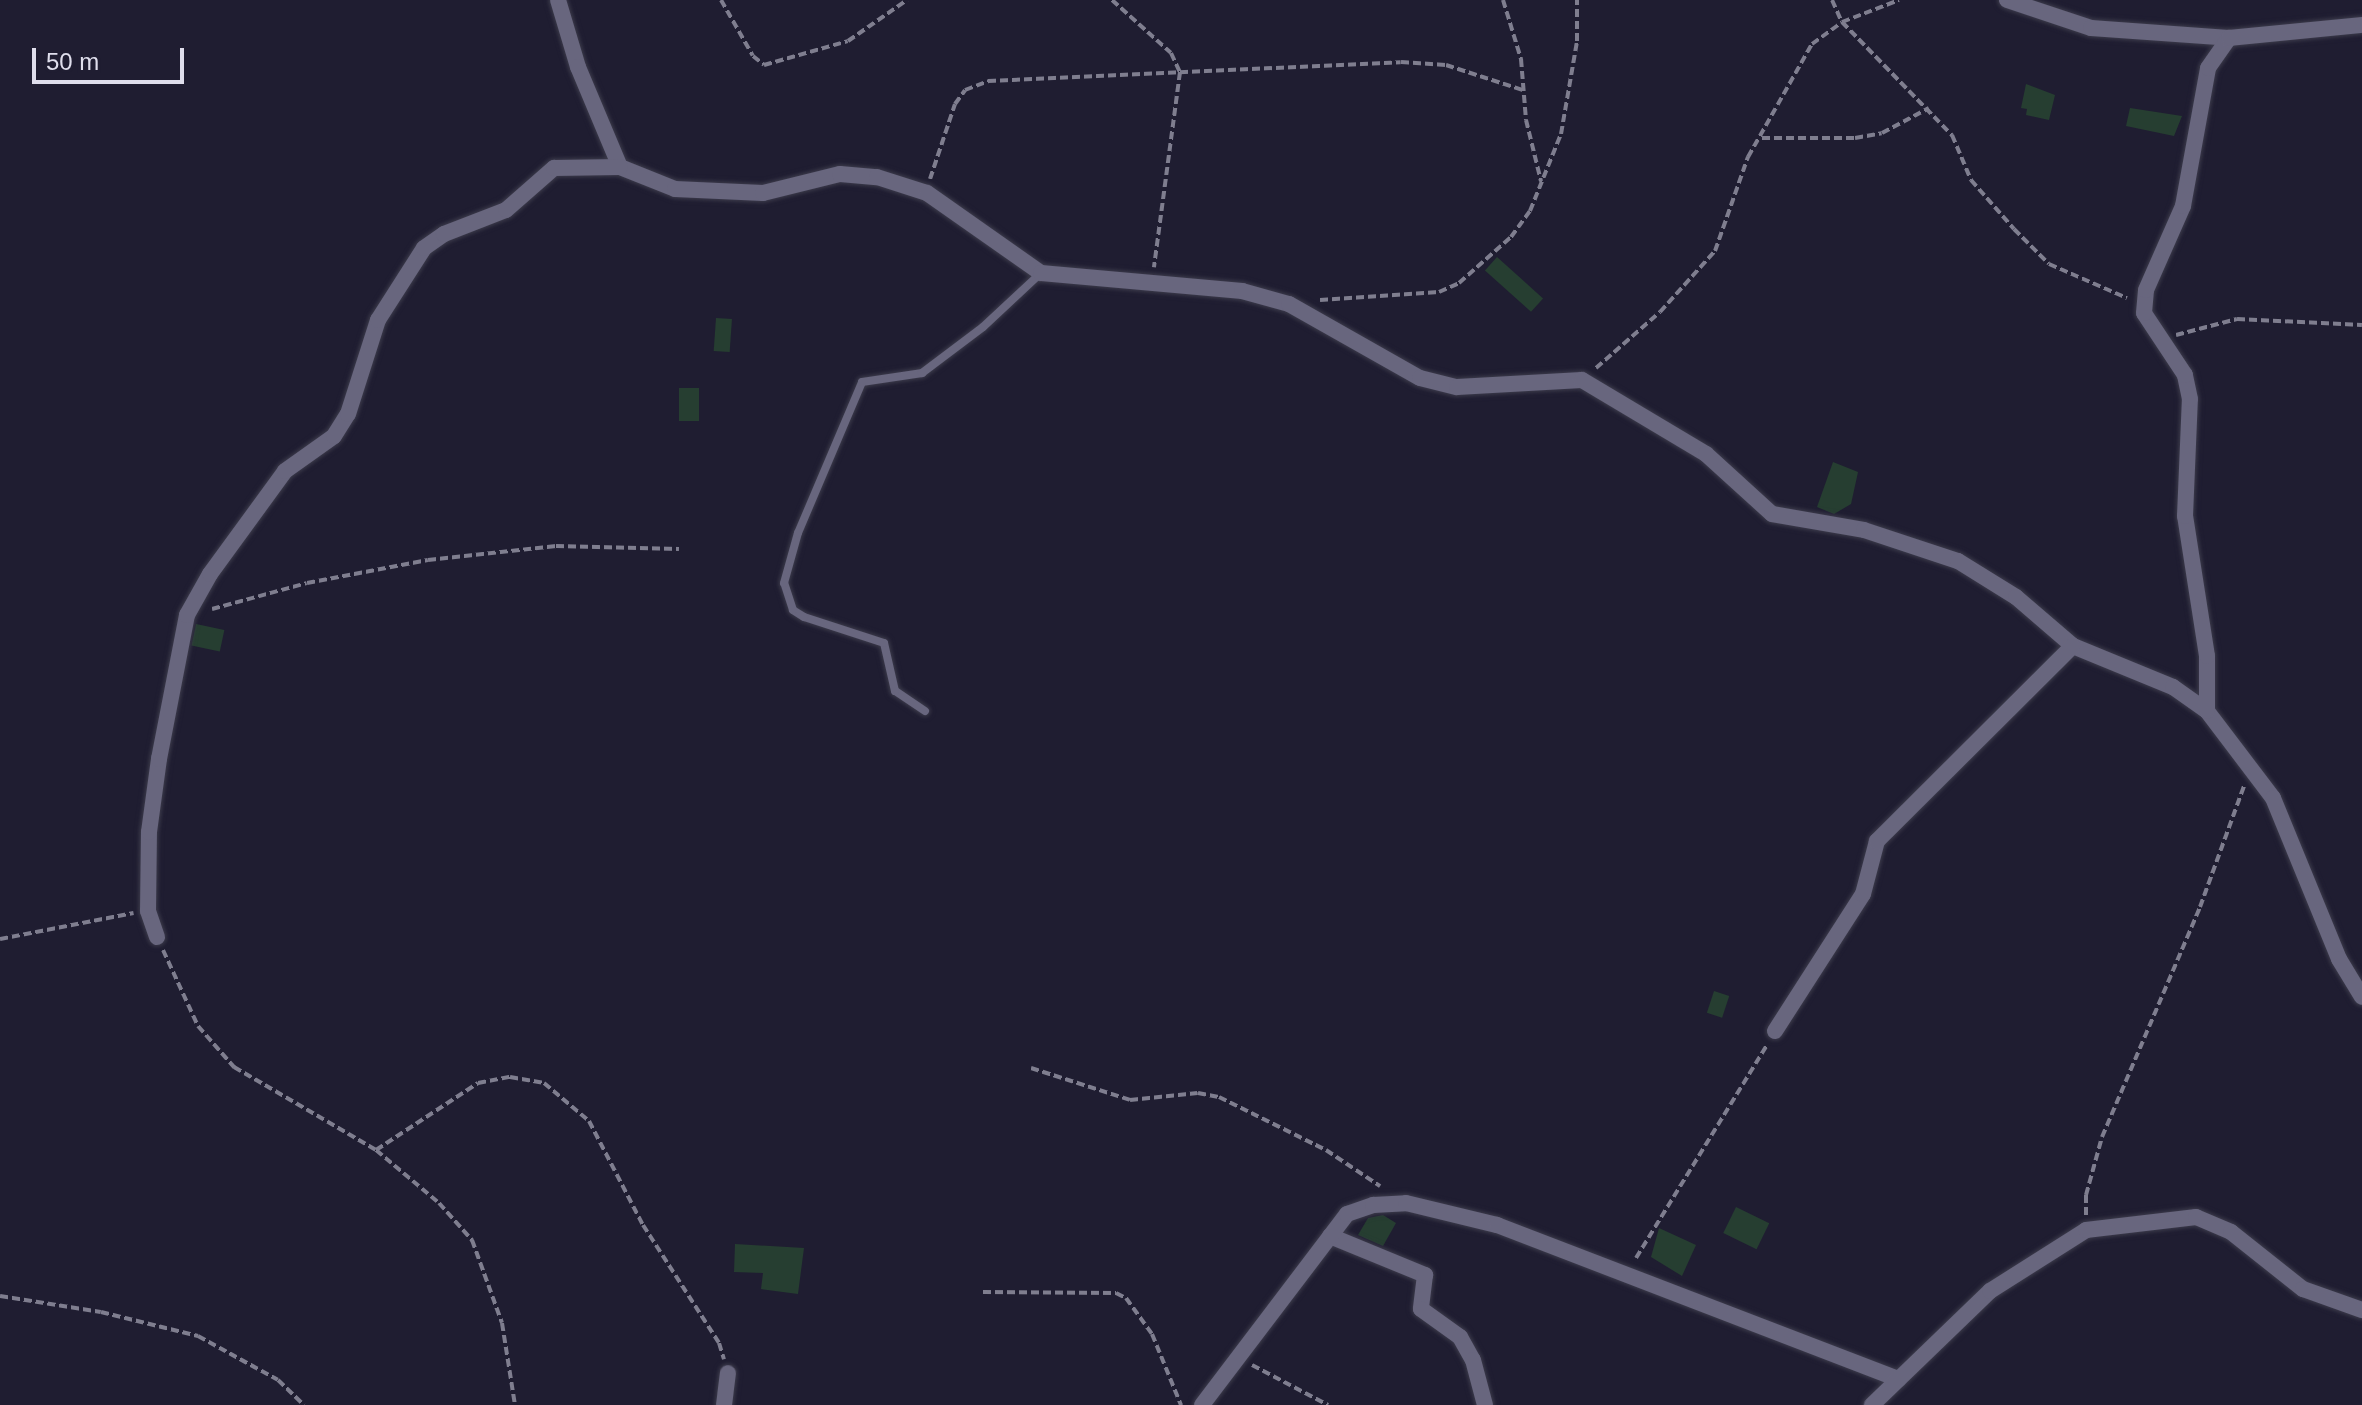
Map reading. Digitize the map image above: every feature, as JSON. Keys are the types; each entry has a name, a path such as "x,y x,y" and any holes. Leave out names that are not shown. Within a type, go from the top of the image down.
{"street":[{"path":"558,0 578,67 620,167"},
{"path":"2007,0 2091,28 2229,38 2362,25"},
{"path":"2207,711 2206,643 2185,516 2190,399 2185,375 2144,313 2153,266 2183,206 2208,68 2229,38"},
{"path":"157,937 148,911 149,832 173,667 187,615 265,494 285,471 334,436 348,414 378,320 424,248 444,234 506,210 554,168 620,167 675,189 717,195 763,193 840,174 877,177 927,193 1041,273 1242,291 1289,304 1420,378 1457,387 1582,380 1706,454 1772,514 1864,530 1958,561 2016,597 2073,646 2173,687 2207,711 2251,765 2273,798 2339,959 2362,997"},
{"path":"1775,1031 1863,894 1877,841 2073,646"},
{"path":"1202,1405 1347,1214 1373,1205 1406,1203 1497,1225 1898,1379"},
{"path":"1872,1405 1990,1291 2086,1230 2196,1217 2231,1232 2303,1289 2362,1310"},
{"path":"1330,1236 1425,1275 1421,1309 1460,1337 1473,1360 1485,1405"},
{"path":"724,1405 728,1373"}],"lane":[{"path":"925,711 895,691 884,643 793,610 785,596 787,572 798,533 862,382 922,373 983,327 1041,273"}],"path":[{"path":"721,0 753,56 764,65 848,41 907,0"},
{"path":"1112,0 1171,53 1180,72 1152,281"},
{"path":"1503,0 1521,59 1523,90 1541,181"},
{"path":"1289,304 1418,296 1459,283 1511,237 1530,211 1569,102 1577,0"},
{"path":"1832,0 1842,22 1886,71 1929,108 1952,135 1971,180 2049,264 2076,280 2127,298 2144,313"},
{"path":"1582,380 1660,312 1715,251 1748,157 1762,138 1801,58 1842,22 1899,0"},
{"path":"927,193 941,139 965,90 988,81 1401,62 1446,65 1523,90"},
{"path":"1762,138 1855,138 1882,133 1929,108"},
{"path":"2163,341 2189,329 2237,319 2362,325"},
{"path":"187,615 307,583 428,560 556,546 679,549"},
{"path":"2086,1230 2086,1195 2102,1137 2200,907 2251,765"},
{"path":"0,939 148,911"},
{"path":"157,937 198,1026 234,1067 376,1150 439,1203 472,1240 502,1323 515,1405"},
{"path":"1626,1274 1775,1031"},
{"path":"1031,1068 1130,1100 1198,1093 1219,1097 1326,1150 1406,1203"},
{"path":"376,1150 478,1083 510,1077 544,1083 589,1121 643,1225 719,1343 728,1373"},
{"path":"983,1292 1116,1293 1126,1298 1152,1334 1181,1405"},
{"path":"0,1296 101,1312 198,1336 278,1380 304,1405"},
{"path":"1237,1357 1328,1405"}],"building":[{"path":"2026,84 2055,95 2049,120 2026,115 2027,109 2021,108"},
{"path":"2130,108 2182,116 2174,136 2126,126"},
{"path":"1497,257 1543,298 1531,312 1485,270"},
{"path":"716,318 732,319 730,352 714,351"},
{"path":"679,388 699,388 699,421 679,421"},
{"path":"1833,462 1858,472 1851,504 1834,514 1817,507"},
{"path":"196,624 224,630 220,652 191,646"},
{"path":"1714,991 1729,996 1722,1018 1707,1013"},
{"path":"1736,1207 1769,1223 1757,1249 1723,1233"},
{"path":"1383,1215 1396,1223 1383,1246 1358,1235 1368,1218"},
{"path":"1659,1228 1696,1245 1682,1276 1651,1257"},
{"path":"735,1244 804,1248 798,1294 761,1289 763,1273 734,1272"}]}
